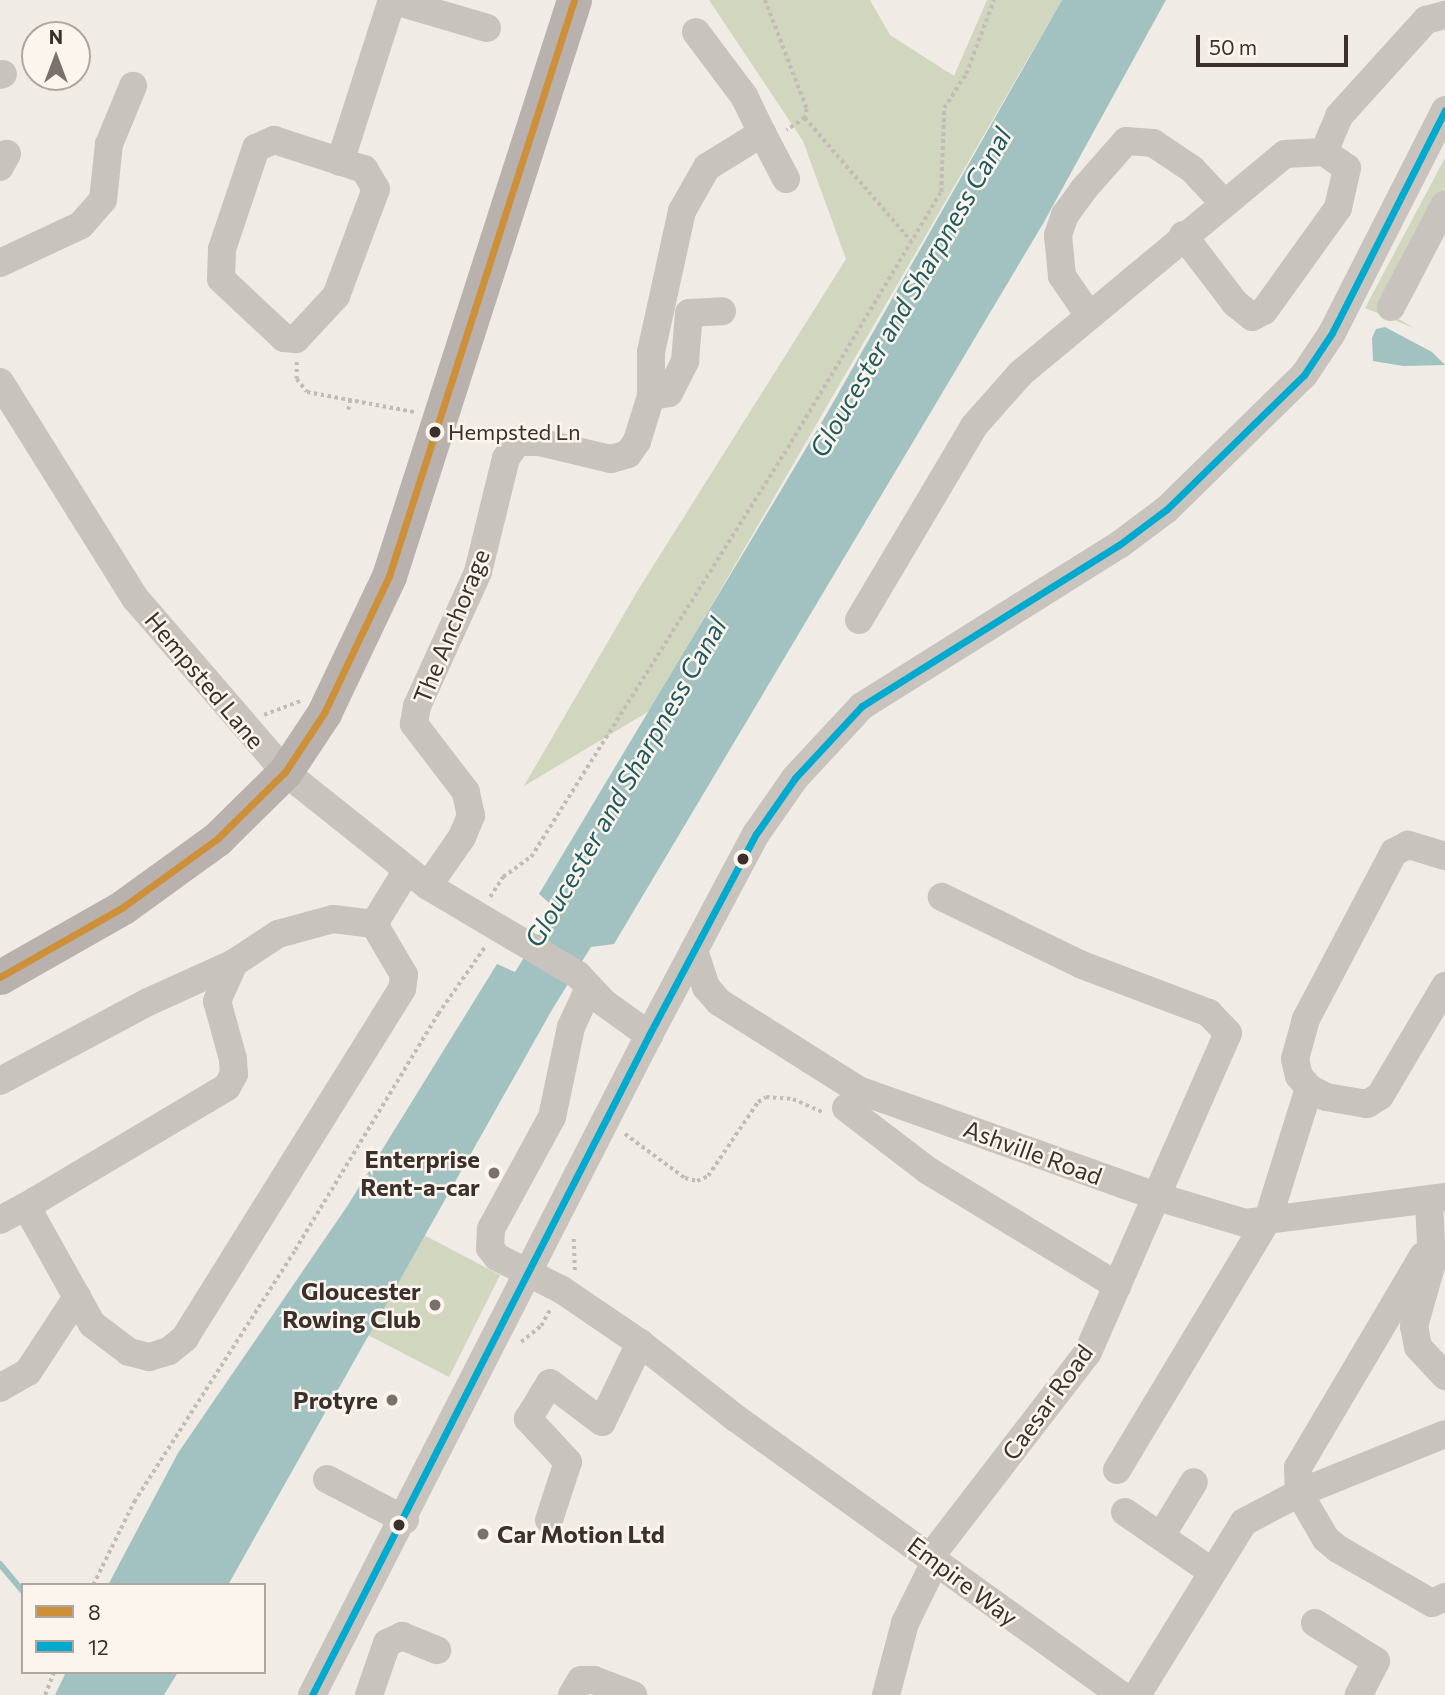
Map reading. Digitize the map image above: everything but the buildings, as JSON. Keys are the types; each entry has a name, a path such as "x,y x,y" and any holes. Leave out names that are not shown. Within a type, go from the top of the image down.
{"main road":[{"path":"0,977 123,907 217,839 285,772 324,713 389,576 526,161 574,0"}],"street":[{"path":"340,162 392,0 487,28"},
{"path":"1324,152 1339,116 1426,20 1445,15"},
{"path":"696,32 744,96 786,179"},
{"path":"0,263 81,225 103,200 109,144 133,86"},
{"path":"312,1695 405,1520 649,1035 756,834 827,740 862,706 1119,545 1167,509 1304,375 1332,332 1442,121"},
{"name":"The Anchorage","path":"417,878 463,837 471,816 466,792 421,737 414,724 415,715 478,572 506,458 517,442 539,442 611,459 628,454 637,441 651,396 651,352 682,211 708,167 765,138"},
{"path":"274,140 340,162 364,169 376,189 336,296 296,339 284,338 221,279 222,249 256,148 274,140"},
{"path":"1088,314 1062,276 1058,235 1065,215 1083,190 1126,141 1153,143 1192,169 1223,202"},
{"path":"859,620 974,426 1021,373 1183,235 1285,154 1324,152 1347,168 1338,208 1264,311 1252,317 1235,303 1183,235"},
{"path":"1391,307 1445,204"},
{"path":"651,396 669,393 685,361 689,313 722,312"},
{"name":"Hempsted Lane","path":"0,382 135,598 285,772 417,878 494,923 580,979 649,1035"},
{"path":"1445,856 1408,845 1394,852 1371,889 1306,1019 1295,1059 1309,1088 1326,1097 1367,1104 1380,1096 1445,986"},
{"path":"374,924 417,878"},
{"name":"Caesar Road","path":"886,1695 905,1623 934,1558 1088,1352 1222,1053 1228,1033 1221,1022 1082,965 942,897"},
{"path":"0,1081 148,1002 234,963 278,934 332,919 374,924"},
{"path":"35,1201 30,1213 92,1324 129,1352 149,1357 169,1351 185,1338 402,989 404,975 374,924"},
{"name":"Ashville Road","path":"694,950 706,987 719,1002 858,1090 1158,1197 1245,1223 1437,1200 1432,1257"},
{"path":"0,1220 227,1087 234,1074 233,1059 217,1001 234,963"},
{"name":"Empire Way","path":"580,979 552,1117 488,1239 497,1257 531,1273 640,1343 737,1419 934,1558 1121,1695"},
{"path":"1117,1471 1268,1219 1309,1088"},
{"path":"846,1108 927,1170 1118,1286"},
{"path":"1445,1376 1418,1347 1414,1326 1432,1257 1423,1256 1298,1467 1299,1493 1326,1539 1432,1603 1445,1597"},
{"path":"0,1388 28,1372 77,1297"},
{"path":"549,1520 568,1462 527,1419 550,1384 602,1422 640,1343"},
{"path":"1138,1695 1244,1522 1299,1493 1445,1434"},
{"path":"327,1479 405,1520"},
{"path":"1161,1536 1194,1482"},
{"path":"1125,1512 1212,1571"},
{"path":"1315,1623 1377,1661 1359,1695"},
{"path":"369,1695 387,1643 402,1636 437,1650"},
{"path":"572,1695 581,1680 594,1679 633,1695"}],"path":[{"path":"765,0 807,108 805,118"},
{"path":"94,1583 134,1502 295,1250 438,1014 486,945 479,937 494,923 503,877 531,857 941,191 944,108 966,74 994,0"},
{"path":"765,138 805,118"},
{"path":"805,118 912,241"},
{"path":"296,339 300,386 307,392 417,413"},
{"path":"413,425 422,400"},
{"path":"348,410 350,401"},
{"path":"248,732 265,714 302,700"},
{"path":"604,1125 641,1142 685,1178 697,1181 708,1177 758,1102 766,1097 793,1099 830,1116 846,1108"},
{"path":"45,1695 53,1674"}],"green space":[{"path":"709,0 870,0 890,35 954,76 987,0 1062,0 651,710 524,786 638,590 846,259 803,141"},
{"path":"1445,158 1445,188 1380,308 1414,328 1365,308"},
{"name":"Gloucester Rowing Club","path":"424,1235 500,1275 449,1377 368,1335"}],"water":[{"name":"Gloucester and Sharpness Canal","path":"1062,0 1166,0 1044,222 614,944 591,947 553,1008 229,1583 109,1583 178,1453 348,1205 497,964 515,972 555,908 539,894 826,415"},
{"path":"1385,327 1432,352 1445,365 1403,366 1373,361 1372,338 1376,329"},
{"path":"65,1674 177,1674 164,1695 55,1695"}],"waterway":[{"path":"0,1564 21,1589"}],"transit line":[{"name":"8","path":"0,977 123,907 217,839 285,772 324,713 389,576 574,0"},
{"name":"12","path":"312,1695 649,1035 756,834 795,778 862,706 1119,545 1167,509 1304,375 1332,333 1445,110"}],"place":[{"name":"Hempsted Ln","path":"435,432"},
{"name":"Enterprise Rent-a-car","path":"494,1173"},
{"name":"Gloucester Rowing Club","path":"435,1305"},
{"name":"Protyre","path":"392,1400"},
{"name":"Car Motion Ltd","path":"483,1534"}]}
